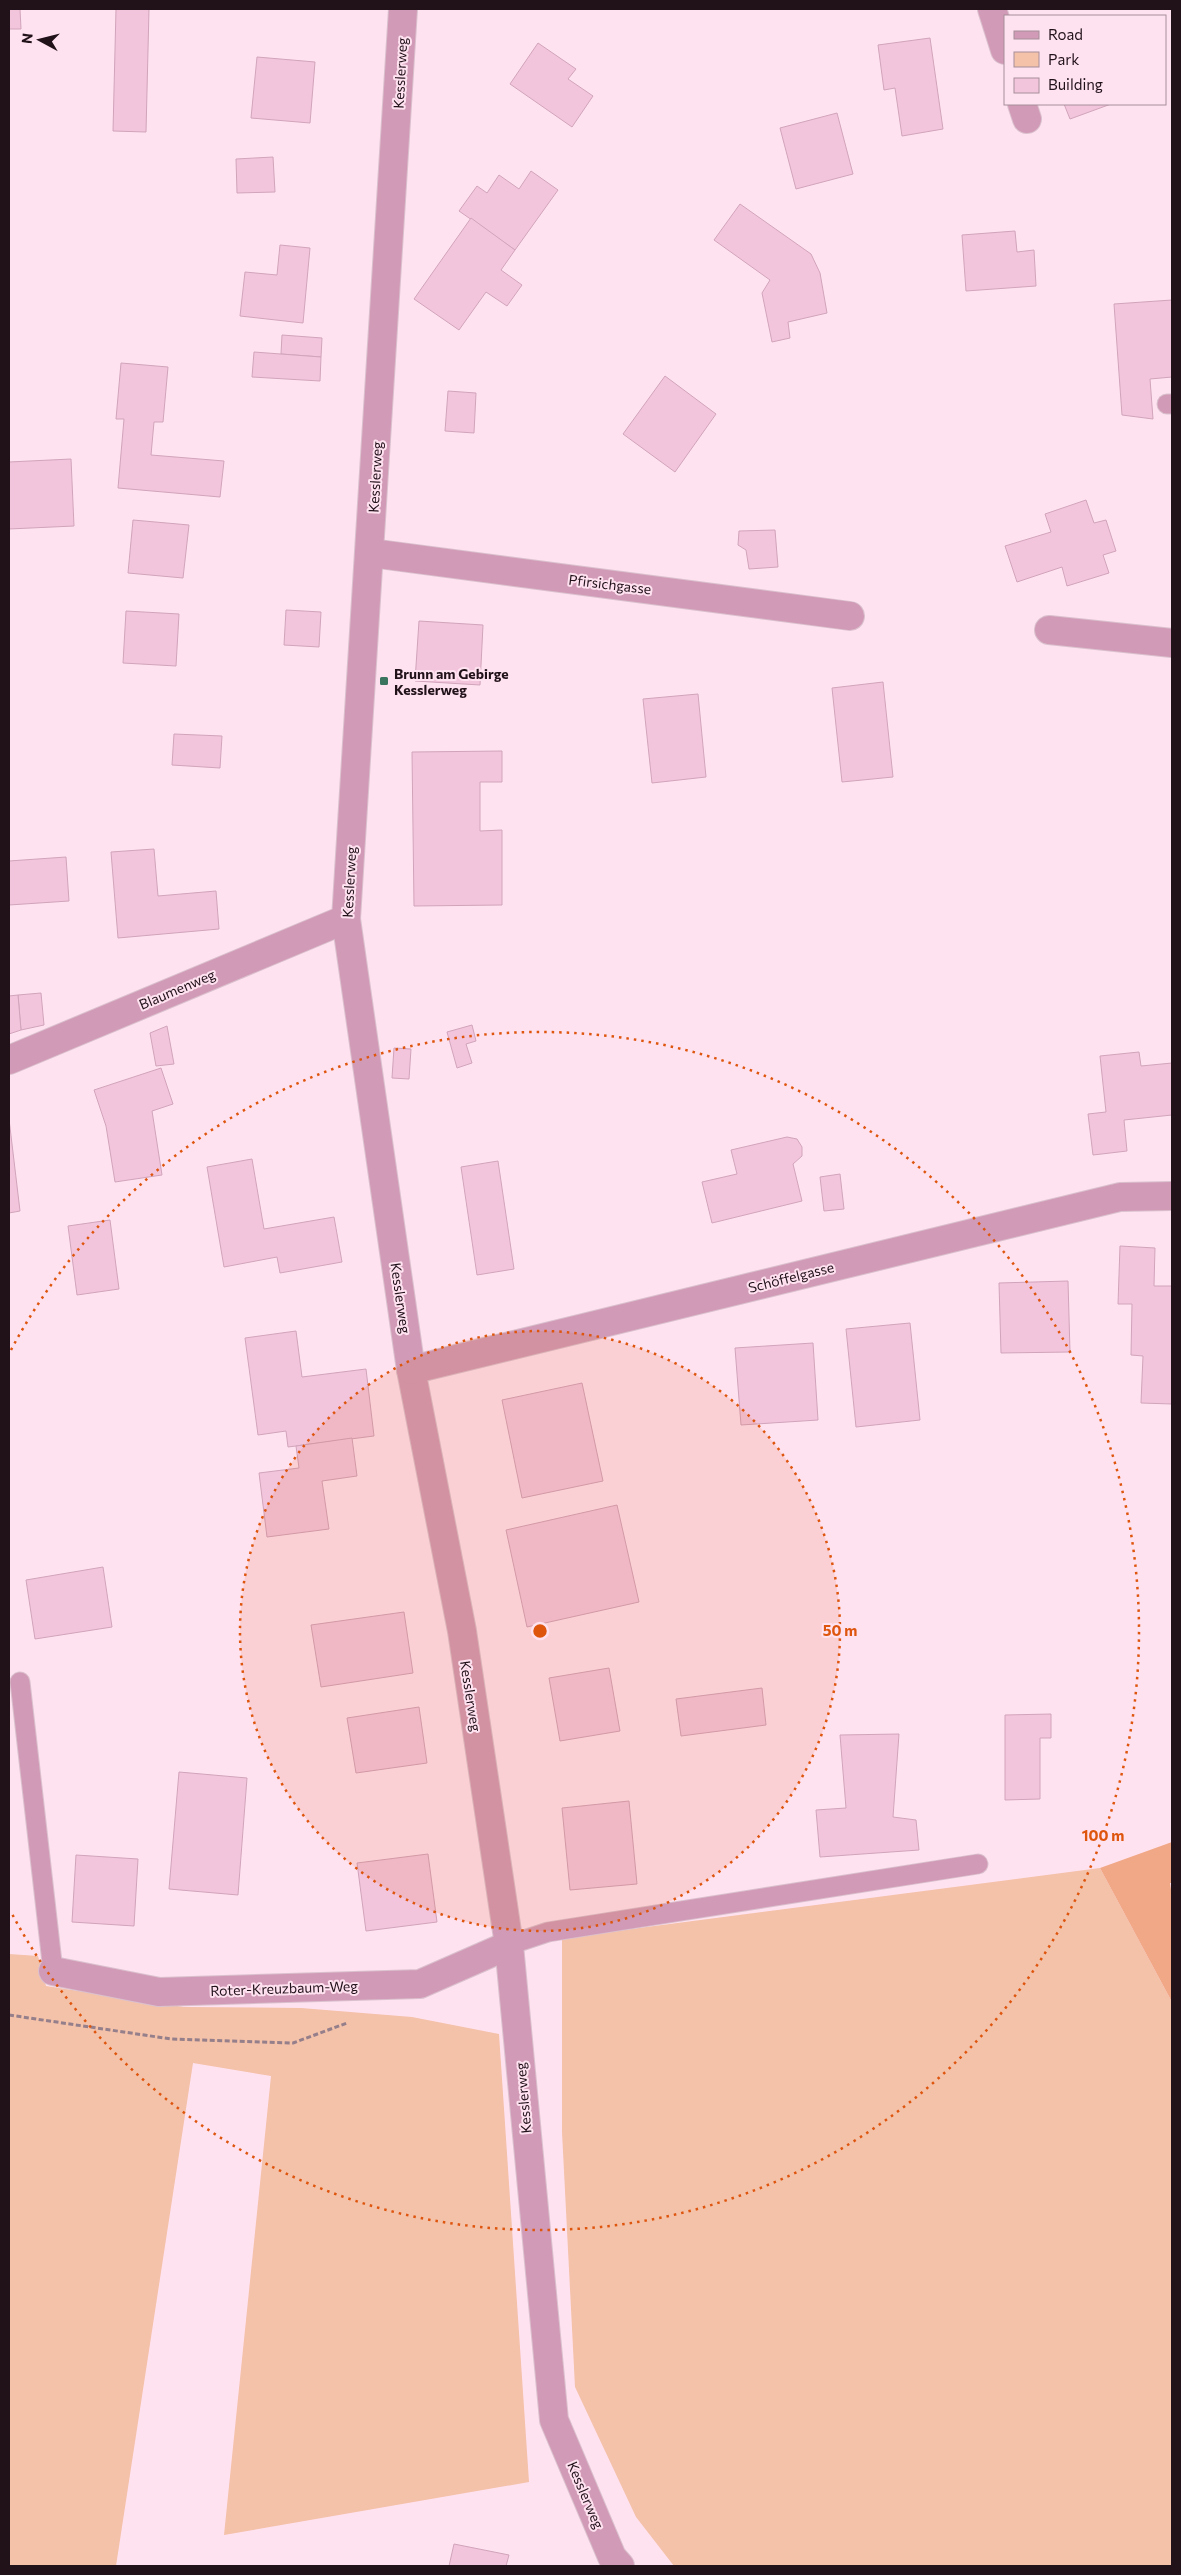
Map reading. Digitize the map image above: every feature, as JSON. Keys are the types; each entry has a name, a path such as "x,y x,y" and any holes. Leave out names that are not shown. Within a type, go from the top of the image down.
{"street":[{"name":"Kesslerweg","path":"403,9 346,919 411,1370 462,1631 509,1946 554,2420 612,2557 620,2566"},
{"path":"992,9 1004,47"},
{"name":"Pfirsichgasse","path":"370,553 850,616"},
{"path":"1049,630 1172,643"},
{"name":"Blaumenweg","path":"9,1060 346,919"},
{"name":"Schöffelgasse","path":"411,1370 1111,1200 1172,1196"},
{"name":"Roter-Kreuzbaum-Weg","path":"53,1971 159,1992 420,1984 509,1946"}],"lane":[{"path":"20,1682 53,1971"},
{"path":"509,1946 548,1932 978,1864"}],"green space":[{"path":"1100,1868 1172,2002 1172,2566 674,2566 636,2517 575,2387 562,2132 562,1938"},
{"path":"9,1954 38,1956 46,1986 184,2007 301,2008 412,2017 499,2034 529,2482 224,2535 271,2076 193,2063 116,2566 9,2566"}],"shaded area":[{"path":"1172,1842 1172,1883 1170,1883 1172,1896 1172,2002 1100,1868"}],"building":[{"path":"9,9 20,9 21,29 9,29"},
{"path":"116,9 149,9 146,132 113,131"},
{"path":"930,38 943,129 902,136 895,88 884,90 878,45"},
{"path":"538,43 576,69 568,79 593,96 572,127 510,84"},
{"path":"257,57 315,62 310,123 251,118"},
{"path":"1064,105 1108,105 1070,119"},
{"path":"837,113 853,174 796,189 780,128"},
{"path":"273,157 275,192 237,193 236,159"},
{"path":"531,171 558,190 515,250 459,211 477,186 487,193 499,175 519,189"},
{"path":"740,204 811,254 820,273 827,313 788,322 790,338 772,342 762,293 770,280 714,240"},
{"path":"471,218 515,250 501,270 522,285 507,306 486,292 459,330 414,299"},
{"path":"1015,231 1017,252 1034,250 1036,286 966,291 962,235"},
{"path":"280,245 310,248 303,323 240,316 245,272 277,275"},
{"path":"1172,300 1172,377 1150,379 1153,419 1122,415 1114,304"},
{"path":"282,335 322,338 321,357 281,354"},
{"path":"254,352 321,357 320,381 252,377"},
{"path":"121,363 168,367 163,422 154,422 151,455 224,461 220,497 118,488 124,419 116,419"},
{"path":"665,376 716,414 675,472 623,434"},
{"path":"448,391 476,393 474,433 445,431"},
{"path":"71,459 74,526 9,529 9,462"},
{"path":"1086,500 1094,523 1106,520 1116,551 1103,555 1109,573 1067,586 1062,567 1017,582 1005,546 1051,532 1045,514"},
{"path":"133,520 189,525 183,578 128,573"},
{"path":"775,530 778,567 749,569 746,550 738,545 739,531"},
{"path":"286,610 321,612 319,647 284,645"},
{"path":"126,611 179,614 176,666 123,663"},
{"path":"419,621 483,625 480,685 415,681"},
{"path":"883,682 893,777 842,782 832,688"},
{"path":"698,694 706,777 652,783 643,699"},
{"path":"174,734 222,736 220,768 172,765"},
{"path":"502,751 502,782 480,782 480,831 502,830 502,905 414,906 412,752"},
{"path":"154,849 158,896 216,891 219,929 118,938 111,852"},
{"path":"66,857 69,901 9,905 9,861"},
{"path":"41,993 44,1025 21,1030 18,995"},
{"path":"18,995 21,1030 9,1034 9,996"},
{"path":"472,1025 476,1041 466,1044 472,1063 457,1068 447,1032"},
{"path":"167,1026 174,1064 156,1066 150,1033"},
{"path":"394,1048 411,1049 409,1079 392,1078"},
{"path":"1139,1052 1141,1066 1172,1063 1172,1115 1124,1120 1127,1151 1093,1155 1088,1114 1106,1112 1100,1056"},
{"path":"161,1068 173,1104 152,1111 162,1175 115,1182 106,1126 94,1090"},
{"path":"9,1119 20,1211 9,1213"},
{"path":"787,1137 797,1139 802,1147 802,1156 793,1164 802,1201 712,1223 702,1182 737,1174 731,1150"},
{"path":"252,1159 264,1229 334,1217 342,1262 280,1273 277,1257 224,1267 207,1167"},
{"path":"498,1161 514,1269 477,1275 461,1167"},
{"path":"840,1174 844,1209 824,1211 820,1177"},
{"path":"110,1220 119,1289 77,1295 68,1226"},
{"path":"1120,1246 1155,1248 1154,1286 1172,1286 1172,1404 1141,1403 1143,1356 1131,1355 1132,1304 1118,1304"},
{"path":"1068,1281 1070,1352 1001,1353 999,1283"},
{"path":"910,1323 920,1420 856,1427 846,1329"},
{"path":"296,1331 302,1377 366,1369 374,1436 288,1447 286,1431 258,1435 245,1338"},
{"path":"813,1343 818,1420 741,1425 735,1348"},
{"path":"582,1383 603,1481 522,1498 502,1400"},
{"path":"352,1438 357,1476 322,1481 329,1529 267,1537 259,1473 299,1468 296,1446"},
{"path":"617,1505 639,1602 527,1627 506,1530"},
{"path":"103,1567 112,1627 35,1639 26,1580"},
{"path":"404,1612 413,1673 321,1687 311,1625"},
{"path":"609,1668 620,1731 560,1741 549,1678"},
{"path":"762,1688 766,1725 681,1736 676,1699"},
{"path":"419,1707 427,1763 356,1773 347,1718"},
{"path":"1051,1714 1051,1738 1040,1738 1040,1799 1005,1800 1005,1715"},
{"path":"899,1734 893,1817 916,1820 919,1850 820,1857 816,1810 846,1808 840,1735"},
{"path":"179,1772 247,1778 238,1895 169,1889"},
{"path":"629,1801 637,1884 570,1890 562,1808"},
{"path":"428,1854 437,1922 366,1931 357,1863"},
{"path":"76,1855 138,1859 134,1926 72,1922"},
{"path":"454,2544 509,2555 506,2566 449,2566"}],"place":[{"name":"Brunn am Gebirge Kesslerweg","path":"384,681"}]}
